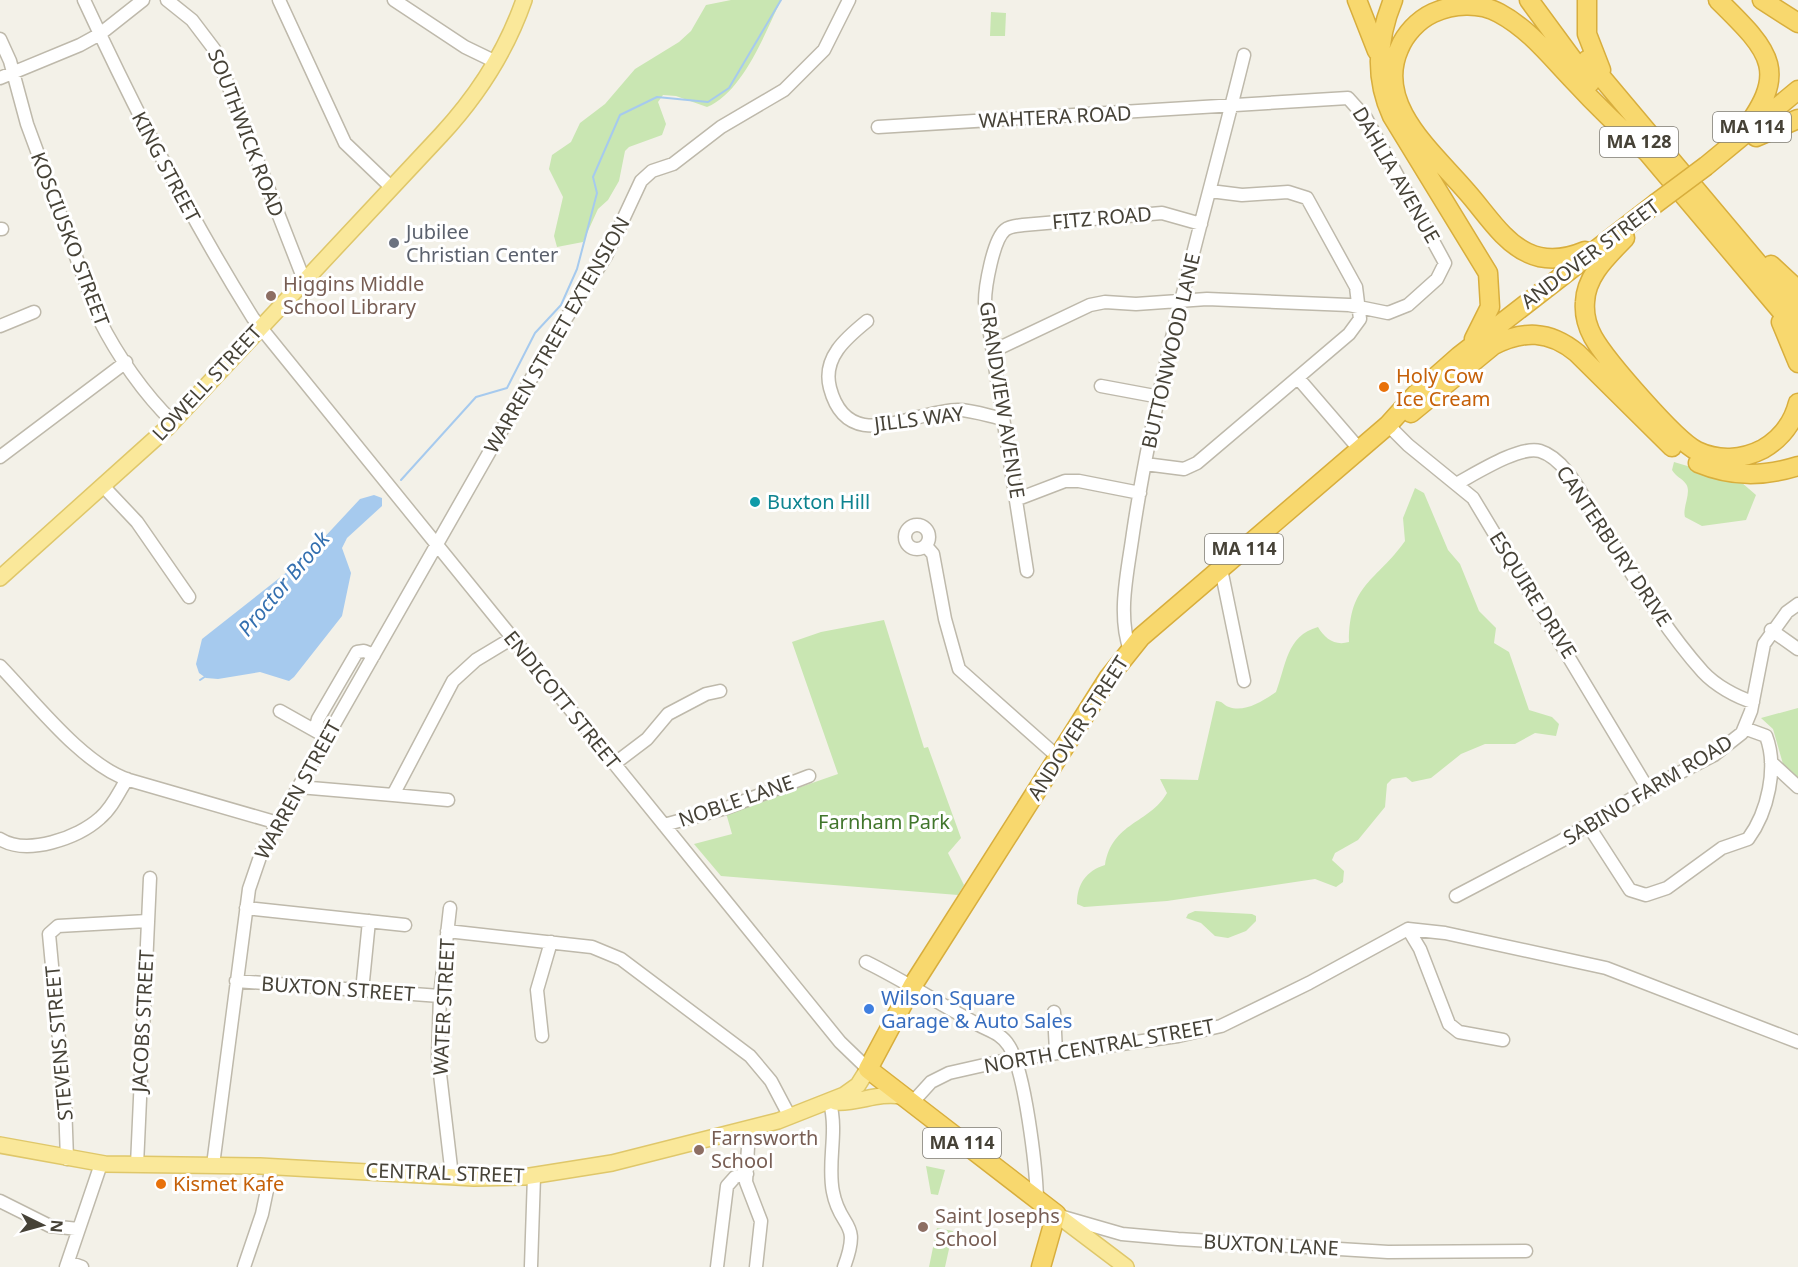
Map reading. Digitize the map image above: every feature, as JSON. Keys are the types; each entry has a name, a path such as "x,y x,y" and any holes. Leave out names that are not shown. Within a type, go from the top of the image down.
{"highway":[{"path":"1357,0 1373,38 1379,59 1383,93 1392,116 1488,273 1490,307 1479,330 1459,356"},
{"path":"1379,59 1384,24 1393,0"},
{"name":"MA 128","path":"1528,0 1575,64 1798,331"},
{"name":"MA 128","path":"1543,0 1584,56 1798,311"},
{"path":"1587,0 1586,23 1594,56 1608,82 1628,109"},
{"path":"1718,0 1754,35 1764,51 1769,69 1769,81 1763,104 1747,138"},
{"path":"1762,0 1798,23"},
{"path":"1621,235 1566,258 1536,256 1515,245 1406,119 1393,85 1397,52 1409,32 1431,14 1460,6 1497,12 1531,36 1648,153"},
{"name":"ANDOVER STREET","path":"868,1070 913,985 964,903 1113,671 1130,650 1388,425 1416,394 1459,356 1709,170 1798,90"},
{"name":"ANDOVER STREET","path":"1747,138 1798,106"},
{"path":"1747,138 1798,118"},
{"path":"1723,223 1798,290"},
{"path":"1621,235 1590,280 1585,302 1587,326 1601,349 1681,440 1698,451 1719,458 1750,455 1776,440 1793,417 1798,404"},
{"name":"ANDOVER STREET","path":"1388,425 1415,410 1621,235"},
{"path":"1754,280 1788,334 1798,363"},
{"path":"1492,346 1516,335 1528,334 1560,341 1577,353 1671,446 1701,464 1745,475 1767,474 1798,466"},
{"name":"MA 114","path":"868,1070 1056,1214"},
{"path":"1041,1267 1056,1214"}],"main road":[{"name":"LOWELL STREET","path":"0,578 173,422 458,117 496,63 524,0"},
{"name":"CENTRAL STREET","path":"0,1145 101,1164 272,1166 452,1176 534,1176 614,1163 790,1118 831,1102 852,1090 868,1070"},
{"path":"831,1102 855,1102 880,1094 906,1100"},
{"path":"1056,1214 1126,1267"}],"street":[{"name":"KING STREET","path":"84,0 146,131 191,216 260,327"},
{"path":"0,78 67,52 100,34 143,0"},
{"name":"SOUTHWICK ROAD","path":"167,0 192,20 214,49 304,280"},
{"path":"279,0 345,143 392,188"},
{"path":"394,0 465,47 496,63"},
{"name":"WARREN STREET EXTENSION","path":"437,546 568,315 606,256 641,181 652,171 673,164 721,128 784,90 824,50 849,0"},
{"name":"KOSCIUSKO STREET","path":"0,39 13,73 27,124 91,300 107,335 161,410 173,422"},
{"name":"BUTTONWOOD LANE","path":"1130,650 1125,632 1125,607 1145,464 1182,302 1244,55"},
{"name":"DAHLIA AVENUE","path":"1231,104 1337,97 1348,98 1361,110 1445,263 1437,279 1399,310 1388,313 1361,308"},
{"name":"WAHTERA ROAD","path":"878,127 1143,112 1231,104"},
{"path":"1145,464 1184,469 1191,467 1355,329 1360,319 1361,308 1356,287 1307,198 1288,192 1242,195 1210,191"},
{"name":"FITZ ROAD","path":"1003,231 1023,225 1162,213 1202,225"},
{"name":"GRANDVIEW AVENUE","path":"1003,231 985,289 1027,570"},
{"path":"993,351 1097,303 1182,302 1207,299 1326,304 1361,308"},
{"path":"0,326 34,312"},
{"name":"JILLS WAY","path":"867,321 846,339 831,360 828,370 827,379 837,410 852,423 883,426 960,410 1003,419"},
{"name":"ENDICOTT STREET","path":"260,327 840,1042 868,1070"},
{"path":"0,457 126,362"},
{"path":"1298,378 1360,450"},
{"path":"1101,386 1160,397"},
{"name":"ESQUIRE DRIVE","path":"1388,425 1408,446 1473,498 1648,789"},
{"name":"CANTERBURY DRIVE","path":"1456,484 1520,452 1539,451 1556,460 1581,493 1662,618 1704,673 1738,698 1753,702"},
{"path":"1018,499 1065,481 1079,481 1140,493"},
{"path":"103,486 137,522 189,597"},
{"name":"WARREN STREET","path":"213,1165 246,908 254,870 298,787 437,546"},
{"path":"926,546 933,554 947,629 959,669 1018,724 1058,757"},
{"path":"1221,569 1244,681"},
{"name":"SABINO FARM ROAD","path":"1456,896 1588,825 1648,789 1714,755 1742,734 1753,702 1764,644 1771,630 1787,612 1798,604"},
{"path":"1771,630 1798,649"},
{"path":"393,795 453,681 476,660 511,639"},
{"path":"315,730 318,719 357,652 364,651 374,655"},
{"path":"0,666 82,752 100,766 127,779 278,824"},
{"path":"614,764 647,739 668,714 706,694 720,691"},
{"path":"280,711 327,738"},
{"path":"1588,825 1630,890 1646,895 1667,888 1722,848 1748,839 1767,796 1772,753 1766,736 1744,728"},
{"path":"1771,762 1798,787"},
{"name":"NOBLE LANE","path":"664,825 736,804 809,776"},
{"path":"0,839 24,846 52,841 79,831 102,816 127,779"},
{"path":"298,787 448,800"},
{"name":"JACOBS STREET","path":"137,1165 150,878"},
{"path":"246,908 405,925"},
{"name":"WATER STREET","path":"450,908 440,996 439,1080 452,1176"},
{"name":"STEVENS STREET","path":"67,1159 65,1103 50,943 52,928 147,921"},
{"path":"362,991 369,921"},
{"path":"1408,928 1420,950 1449,1024 1460,1032 1503,1040"},
{"path":"1408,928 1445,933 1606,968 1798,1041"},
{"name":"NORTH CENTRAL STREET","path":"906,1100 940,1076 1016,1059 1178,1036 1221,1026 1309,983 1408,928"},
{"path":"447,931 600,948 621,959 750,1056 771,1081 790,1118"},
{"path":"542,1036 537,990 551,942"},
{"path":"866,962 913,985 996,1033 1008,1044 1016,1059 1036,1168 1037,1199"},
{"name":"BUXTON STREET","path":"236,981 440,996"},
{"path":"1054,1012 1056,1053"},
{"path":"831,1102 835,1124 832,1190 853,1240 844,1267"},
{"path":"749,1129 747,1188 761,1221 756,1267"},
{"path":"82,1267 67,1265 101,1164"},
{"path":"244,1267 262,1214 272,1166"},
{"path":"717,1267 727,1186 735,1177 747,1174"},
{"path":"531,1266 534,1176"},
{"path":"0,1201 50,1226 78,1229"},
{"name":"BUXTON LANE","path":"1056,1214 1101,1229 1154,1237 1388,1252 1526,1251"}],"green space":[{"path":"731,0 781,0 752,60 742,75 732,89 707,107 676,96 663,95 658,102 666,124 662,135 629,147 625,151 619,181 608,200 598,209 583,242 557,247 554,236 563,197 549,169 552,155 571,142 580,123 605,104 635,69 679,42 691,31 706,5"},
{"path":"991,12 1006,13 1005,36 990,36"},
{"path":"1674,462 1741,482 1756,495 1746,520 1702,526 1685,517 1688,487 1672,470"},
{"path":"1415,488 1424,493 1448,550 1460,564 1479,611 1496,628 1494,643 1509,652 1529,710 1552,717 1559,724 1556,736 1535,733 1515,744 1485,744 1461,754 1431,778 1412,782 1406,777 1392,779 1387,784 1385,807 1358,840 1335,853 1332,860 1344,871 1343,882 1336,887 1315,879 1167,901 1084,907 1077,904 1081,884 1093,871 1105,865 1115,840 1123,831 1151,811 1167,793 1160,779 1198,780 1216,701 1229,707 1248,707 1276,692 1293,645 1307,631 1318,627 1331,640 1339,643 1349,642 1350,622 1359,595 1405,541 1403,518"},
{"name":"Farnham Park","path":"884,620 924,748 928,747 961,838 948,853 964,885 958,895 721,876 694,844 732,834 726,813 838,774 792,642 821,632"},
{"path":"1798,708 1798,777 1785,771 1773,729 1761,718"},
{"path":"1195,911 1252,914 1256,916 1256,921 1246,931 1228,938 1215,936 1201,923 1186,918 1188,914"},
{"path":"926,1166 945,1170 938,1195 931,1194"},
{"path":"937,1228 953,1231 945,1267 929,1267"}],"water":[{"path":"374,495 382,498 382,506 347,538 342,548 351,573 342,616 294,677 289,681 260,672 218,679 206,678 199,673 196,664 202,639 306,557 360,499"}],"waterway":[{"name":"Proctor Brook","path":"401,480 476,397 507,388 535,333 561,305 577,269 597,193 593,177 620,115 657,97 708,102 729,88 781,0"},
{"name":"Proctor Brook","path":"200,680 206,676"}],"place":[{"name":"Jubilee Christian Center","path":"394,243"},
{"name":"Higgins Middle School Library","path":"271,296"},
{"name":"Holy Cow Ice Cream","path":"1384,387"},
{"name":"Buxton Hill","path":"755,502"},
{"name":"Wilson Square Garage & Auto Sales","path":"869,1009"},
{"name":"Farnsworth School","path":"699,1150"},
{"name":"Kismet Kafe","path":"161,1184"},
{"name":"Saint Josephs School","path":"923,1227"}]}
